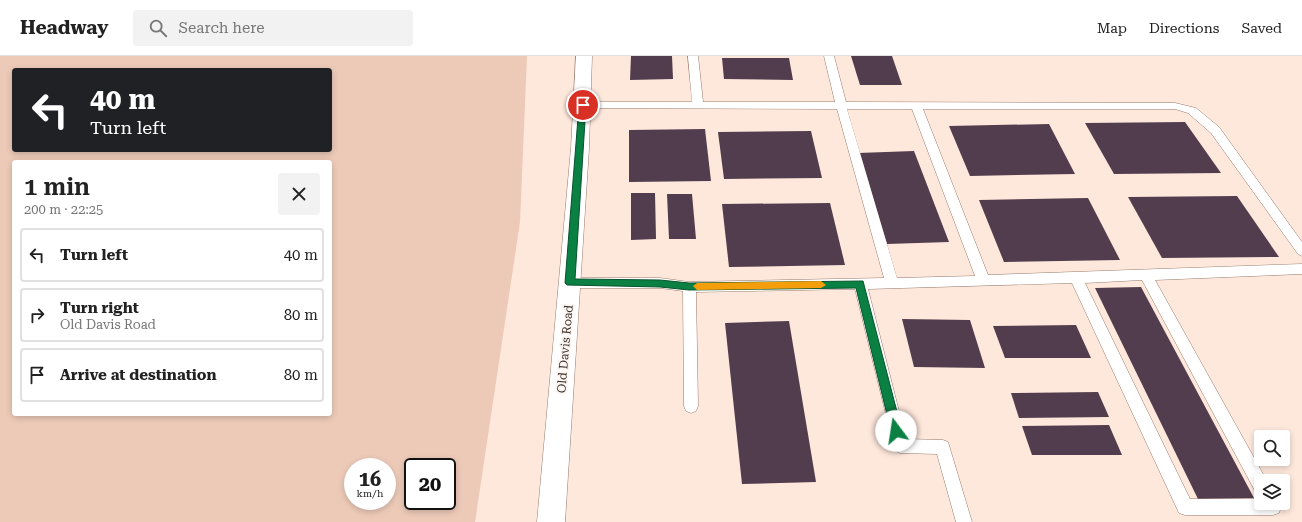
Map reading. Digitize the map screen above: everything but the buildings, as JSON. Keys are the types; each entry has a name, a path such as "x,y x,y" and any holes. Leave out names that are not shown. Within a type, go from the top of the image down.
{"street":[{"name":"Old Davis Road","path":"551,522 583,105 584,56"}],"lane":[{"path":"693,56 698,105"},
{"path":"829,56 841,105 892,283"},
{"path":"583,105 1176,106 1192,110 1215,130 1302,251"},
{"path":"916,105 983,280"},
{"path":"570,283 660,283 689,287 860,284 1076,278 1302,269"},
{"path":"1146,275 1254,474"},
{"path":"1076,278 1185,507 1254,507"},
{"path":"860,284 900,446 943,447 964,522"},
{"path":"689,287 691,406"}],"shaded area":[{"path":"0,56 1302,56 1302,522 0,522"},
{"path":"0,56 527,56 520,222 475,522 0,522"}],"slow traffic":[{"path":"697,286 821,285"}],"route":[{"path":"583,105 570,283 660,283 689,287 860,284 896,431"}]}
